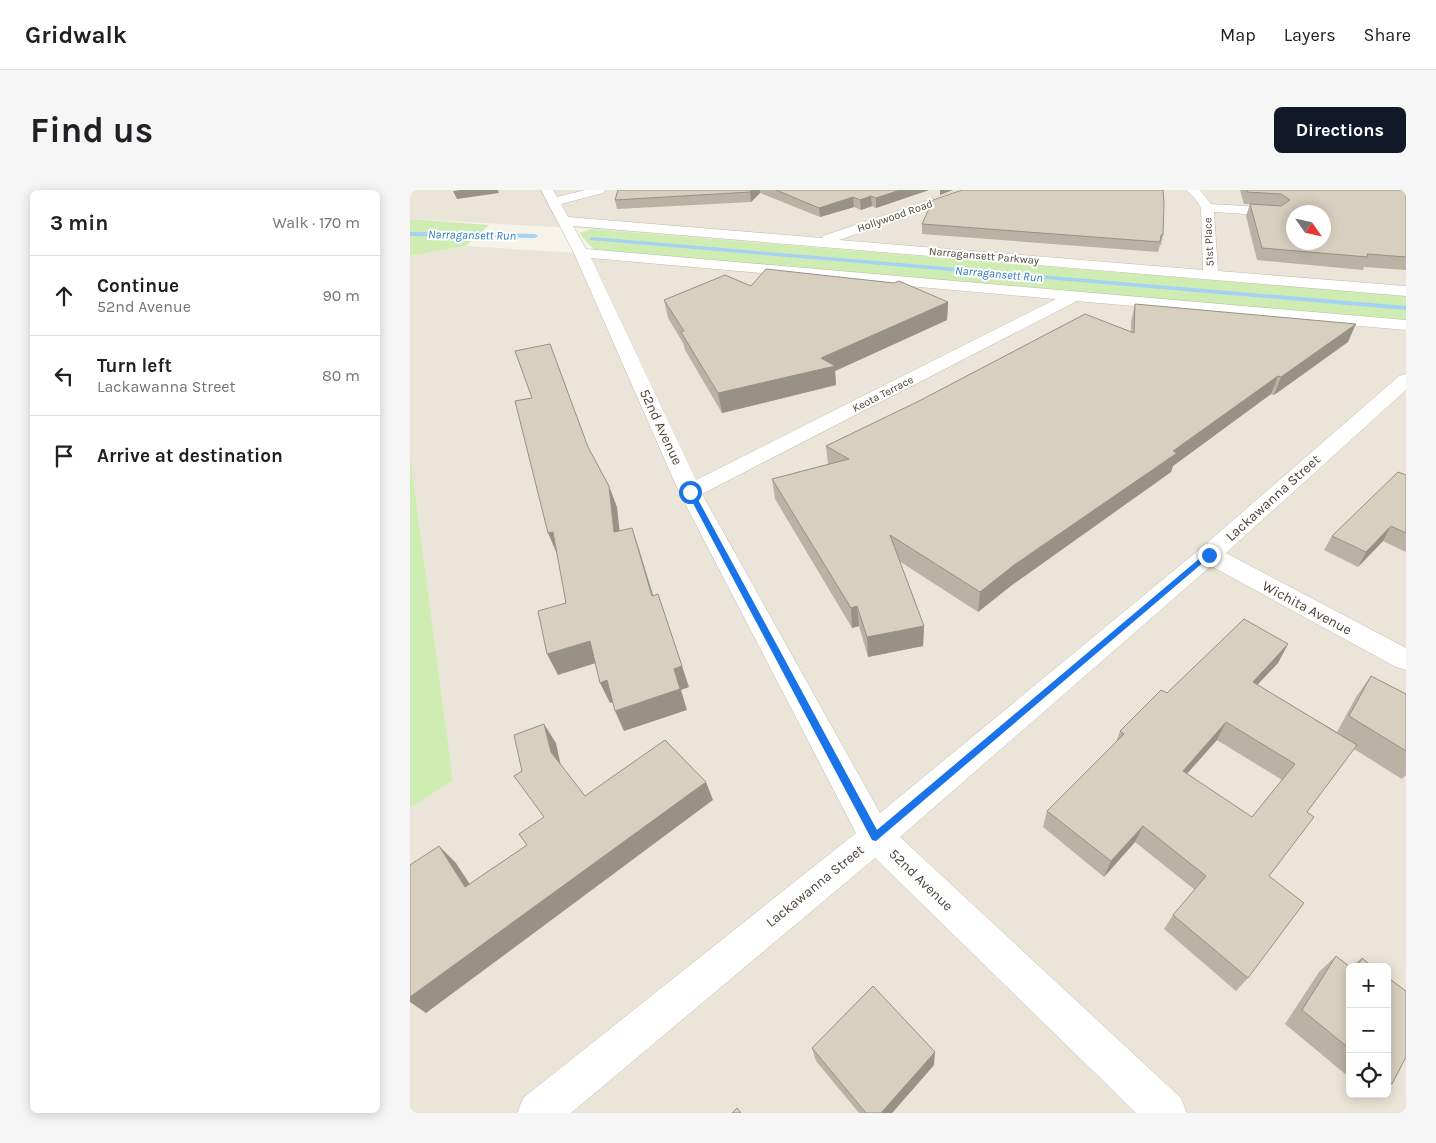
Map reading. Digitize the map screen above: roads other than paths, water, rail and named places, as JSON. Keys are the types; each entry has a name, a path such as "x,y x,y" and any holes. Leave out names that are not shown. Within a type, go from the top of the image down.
{"street":[{"path":"555,204 599,190"},
{"name":"Hollywood Road","path":"819,243 971,190"},
{"name":"51st Place","path":"1192,190 1199,195 1207,208 1211,275"},
{"name":"Narragansett Parkway","path":"555,204 819,243 1406,291"},
{"name":"52nd Avenue","path":"555,204 581,253 690,492 876,837 1166,1113"},
{"name":"51st Place","path":"1207,208 1277,212"},
{"path":"581,253 1406,325"},
{"name":"Keota Terrace","path":"690,492 1075,296"},
{"name":"Lackawanna Street","path":"538,1113 876,837 1400,392"},
{"name":"Wichita Avenue","path":"1209,555 1406,660"}],"waterway":[{"name":"Narragansett Run","path":"410,234 535,236"},
{"name":"Narragansett Run","path":"592,239 1406,308"}]}
